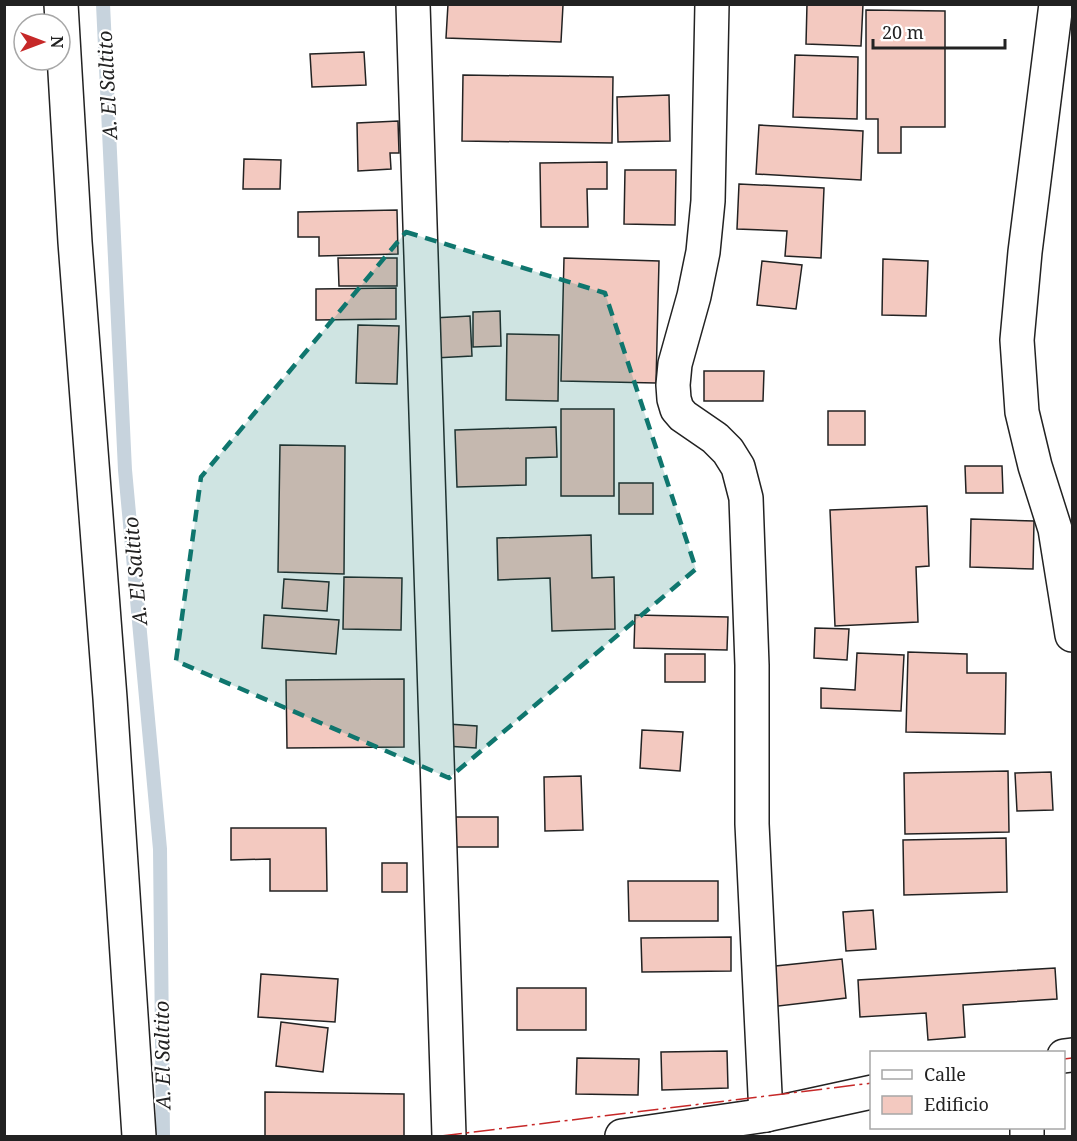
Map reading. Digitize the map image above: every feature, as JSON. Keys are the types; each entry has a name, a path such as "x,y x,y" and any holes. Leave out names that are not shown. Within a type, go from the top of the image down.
{"street":[{"path":"61,4 75,242 110,698 139,1137"},
{"path":"413,4 449,1137"},
{"path":"712,4 708,201 703,252 694,296 675,364 673,385 677,409 728,451 738,467 746,498 752,665 752,824 766,1115"},
{"path":"1056,4 1025,252 1017,340 1022,412 1035,466 1056,530 1072,634"},
{"path":"622,1137 766,1115 870,1092"}],"highlighted area":[{"path":"406,232 605,293 696,569 449,778 176,661 201,477"}],"building":[{"path":"448,4 563,5 561,42 446,38"},
{"path":"807,4 863,4 861,46 806,44"},
{"path":"866,10 945,11 945,127 901,127 901,153 878,153 878,119 866,119"},
{"path":"364,52 366,85 312,87 310,54"},
{"path":"795,55 858,57 857,119 793,117"},
{"path":"463,75 613,77 612,143 462,141"},
{"path":"669,95 670,141 618,142 617,97"},
{"path":"398,121 399,153 390,153 391,169 358,171 357,123"},
{"path":"759,125 863,131 861,180 756,174"},
{"path":"244,159 281,160 280,189 243,189"},
{"path":"607,162 607,189 587,189 588,227 541,227 540,163"},
{"path":"625,170 676,170 675,225 624,224"},
{"path":"739,184 824,188 821,258 785,256 787,231 737,229"},
{"path":"397,210 398,254 319,256 319,237 298,237 298,212"},
{"path":"338,258 397,258 397,286 339,286"},
{"path":"564,258 659,261 656,383 561,381"},
{"path":"883,259 928,261 926,316 882,315"},
{"path":"762,261 802,265 796,309 757,305"},
{"path":"396,288 396,319 316,320 316,289"},
{"path":"500,311 501,346 473,347 473,312"},
{"path":"470,316 472,356 435,358 433,318"},
{"path":"358,325 399,326 397,384 356,383"},
{"path":"507,334 559,335 558,401 506,400"},
{"path":"704,371 764,371 763,401 704,401"},
{"path":"561,409 614,409 614,496 561,496"},
{"path":"828,411 865,411 865,445 828,445"},
{"path":"556,427 557,457 526,458 526,485 457,487 455,430"},
{"path":"280,445 345,446 344,574 278,572"},
{"path":"965,466 1002,466 1003,493 966,493"},
{"path":"619,483 653,483 653,514 619,514"},
{"path":"927,506 929,566 916,567 918,622 835,626 830,510"},
{"path":"971,519 1034,521 1033,569 970,567"},
{"path":"591,535 592,578 614,577 615,629 552,631 550,578 498,580 497,538"},
{"path":"344,577 402,578 401,630 343,629"},
{"path":"284,579 329,582 327,611 282,608"},
{"path":"264,615 339,620 336,654 262,648"},
{"path":"635,615 728,617 727,650 634,648"},
{"path":"815,628 849,629 847,660 814,658"},
{"path":"908,652 967,654 967,673 1006,673 1005,734 906,732"},
{"path":"857,653 904,655 901,711 821,708 821,688 855,690"},
{"path":"665,654 705,654 705,682 665,682"},
{"path":"404,679 404,747 287,748 286,680"},
{"path":"448,724 477,726 476,748 446,746"},
{"path":"642,730 683,732 680,771 640,768"},
{"path":"1008,771 1009,832 905,834 904,773"},
{"path":"1051,772 1053,810 1017,811 1015,773"},
{"path":"581,776 583,830 545,831 544,777"},
{"path":"447,817 498,817 498,847 447,847"},
{"path":"231,828 326,828 327,891 270,891 270,859 231,860"},
{"path":"1006,838 1007,892 904,895 903,840"},
{"path":"382,863 407,863 407,892 382,892"},
{"path":"628,881 718,881 718,921 629,921"},
{"path":"873,910 876,949 846,951 843,912"},
{"path":"731,937 731,971 642,972 641,938"},
{"path":"842,959 846,998 770,1007 766,967"},
{"path":"1055,968 1057,999 963,1005 965,1037 928,1040 926,1013 860,1017 858,980"},
{"path":"261,974 338,979 335,1022 258,1017"},
{"path":"517,988 586,988 586,1030 517,1030"},
{"path":"281,1022 328,1028 323,1072 276,1066"},
{"path":"727,1051 728,1088 662,1090 661,1052"},
{"path":"577,1058 639,1059 638,1095 576,1094"},
{"path":"265,1092 404,1094 404,1136 265,1136"}],"waterway":[{"name":"A. El Saltito","path":"103,4 125,470 160,849 163,1136"}],"power":[{"path":"1065,1059 1072,1058"},
{"path":"441,1136 870,1083"}]}
